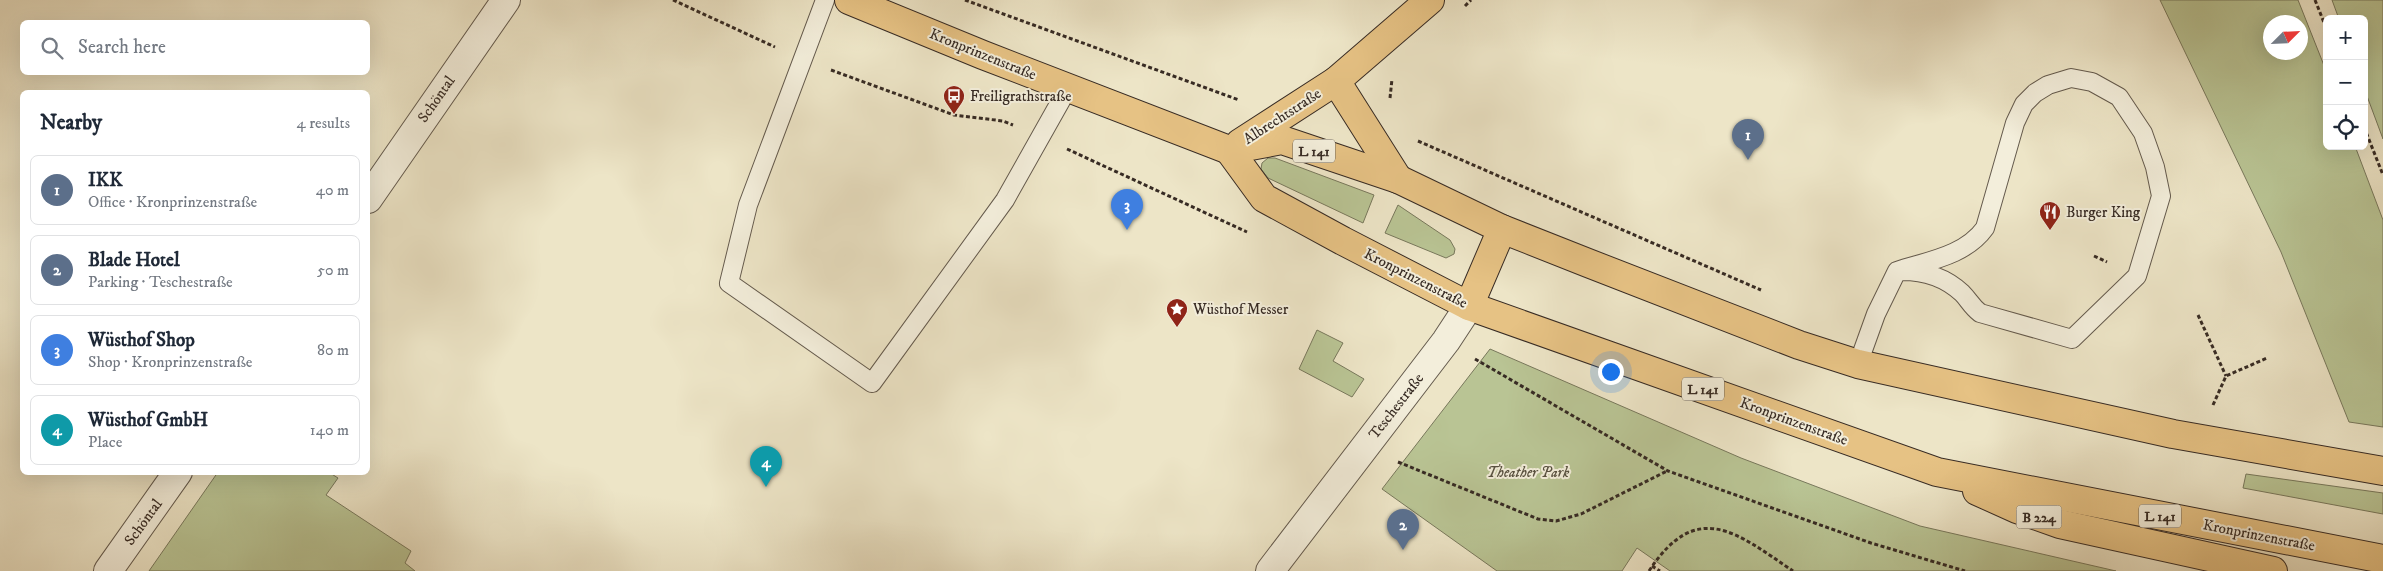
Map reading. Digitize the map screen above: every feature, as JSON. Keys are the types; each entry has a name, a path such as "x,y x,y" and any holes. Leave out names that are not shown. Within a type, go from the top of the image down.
{"main road":[{"name":"Kronprinzenstraße","path":"849,0 1228,150 1264,198 1469,306 1936,472 2383,559"},
{"name":"Albrechtstraße","path":"1228,150 1336,81 1430,0"},
{"name":"Albrechtstraße","path":"1336,81 1398,179"},
{"name":"L 141","path":"1228,150 1282,140 1398,179 1502,229 1799,345 1858,364 2174,434 2383,471"},
{"name":"Teschestraße","path":"1469,306 1502,229"},
{"name":"B 224","path":"1936,472 2017,509 2060,524 2273,571"}],"street":[{"name":"Schöntal","path":"370,196 506,0"},
{"name":"Teschestraße","path":"1270,571 1446,340 1469,306"},
{"name":"Schöntal","path":"108,571 176,475"}],"lane":[{"path":"825,0 748,205 729,284 872,383 1005,200 1068,88"},
{"path":"1858,364 1876,314 1897,271 1960,250 1978,239 1985,228 2015,123 2024,104 2035,93 2048,85 2071,78 2092,82 2119,97 2143,133 2155,167 2161,196 2137,276 2072,339 1980,313 1969,304 1964,294 1954,286 1930,274 1915,271 1897,271"}],"path":[{"path":"965,0 1240,101"},
{"path":"2315,0 2323,20"},
{"path":"1336,81 1390,100"},
{"path":"2368,137 2383,175"},
{"path":"1413,139 1765,291"},
{"path":"2198,315 2226,376"},
{"path":"1446,340 1668,471 1871,543 1965,571"},
{"path":"2211,410 2226,376 2267,358"},
{"path":"1401,464 1538,519 1556,521 1581,514 1668,471"},
{"path":"1649,571 1681,535 1699,528 1739,535 1793,571"},
{"path":"1652,566 1660,571"}],"green space":[{"path":"2160,0 2298,0 2304,15 2263,15 2263,60 2308,60 2308,25 2323,63 2323,150 2357,150 2383,220 2383,427 2349,422 2281,252"},
{"path":"2332,0 2383,0 2383,139 2368,99 2368,15 2338,15"},
{"path":"1268,158 1275,158 1374,195 1363,223 1268,178 1261,169 1262,163"},
{"path":"1398,205 1450,240 1455,249 1454,254 1446,258 1385,233"},
{"path":"1317,330 1343,343 1333,361 1364,379 1352,397 1299,369"},
{"name":"Theather Park","path":"1490,349 1741,458 1920,526 2116,571 1670,571 1637,548 1622,571 1497,571 1382,489"},
{"path":"2246,474 2383,493 2383,514 2243,488"},
{"path":"216,475 333,475 338,478 326,495 411,551 405,563 415,571 149,571"}],"place":[{"name":"Freiligrathstraße","path":"954,115"},
{"name":"IKK","path":"1748,160"},
{"name":"Wüsthof Shop","path":"1127,230"},
{"name":"Burger King","path":"2050,231"},
{"name":"Wüsthof Messer","path":"1177,328"},
{"name":"Wüsthof GmbH","path":"766,487"},
{"name":"Blade Hotel","path":"1403,550"}]}
